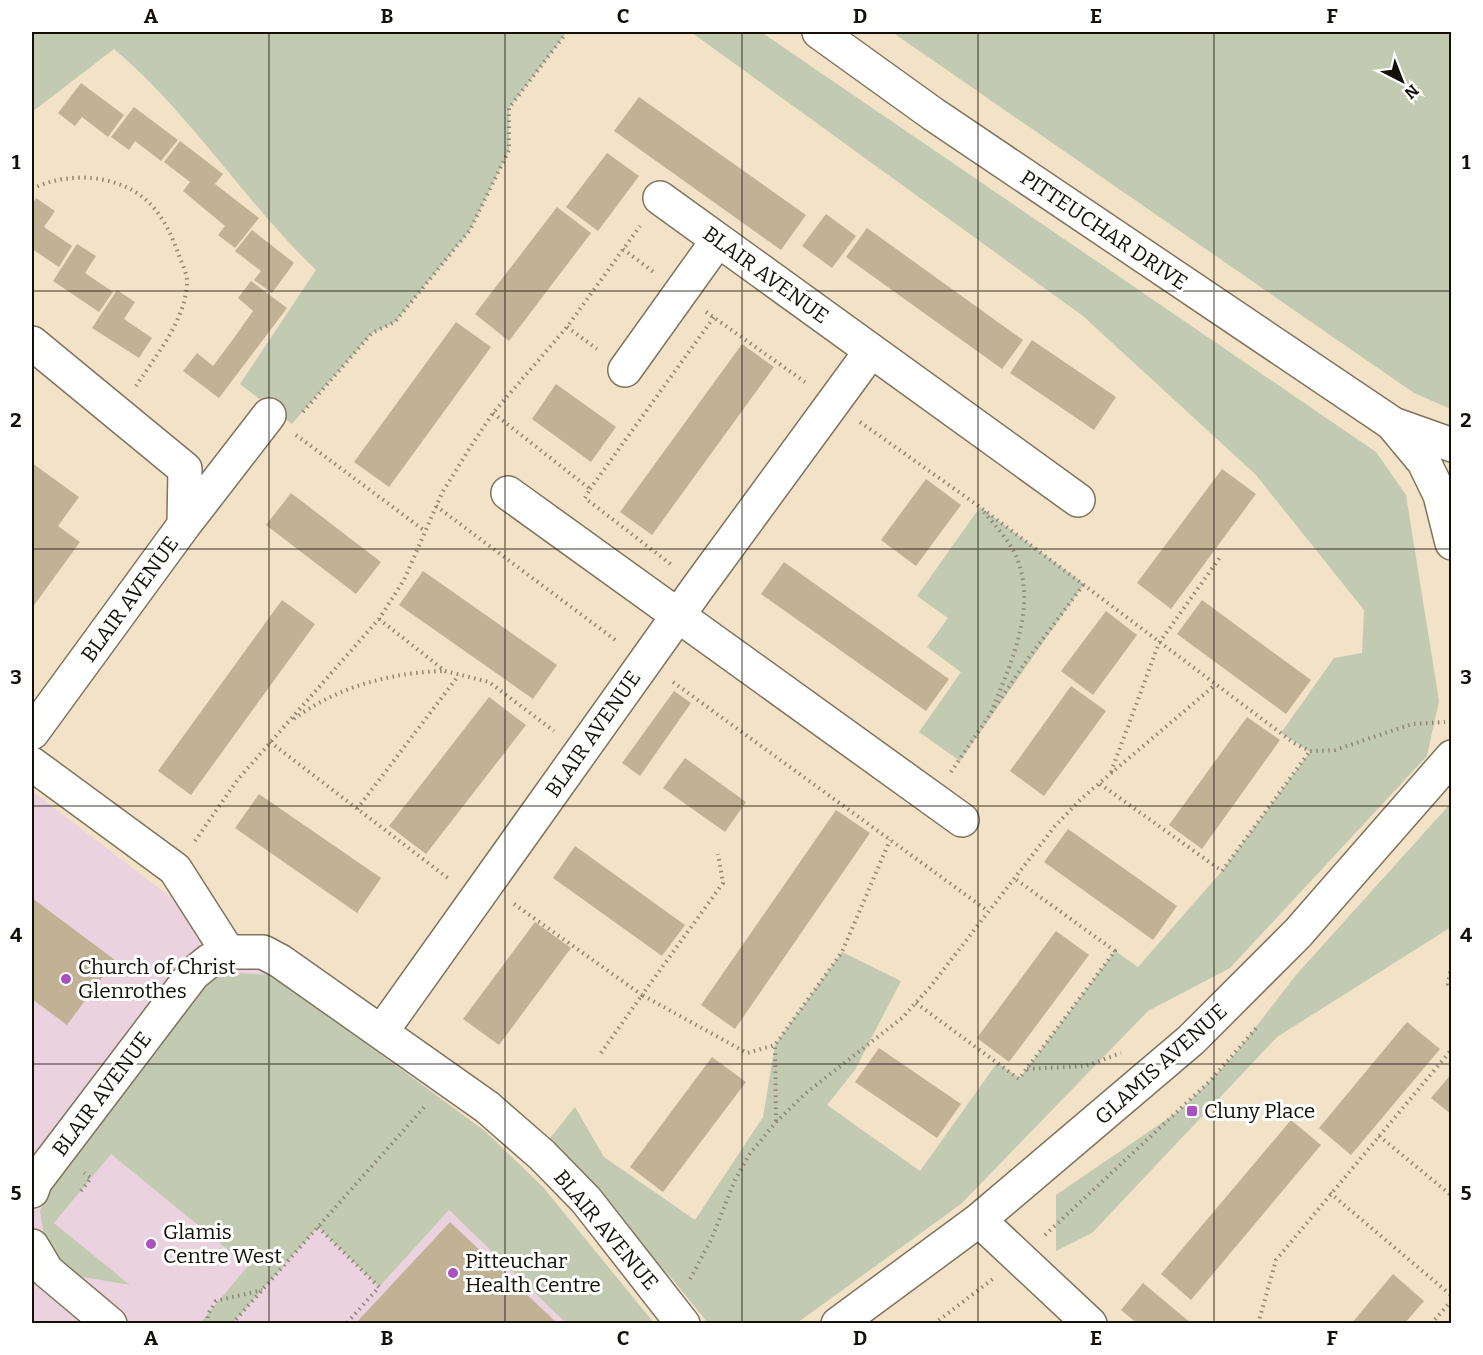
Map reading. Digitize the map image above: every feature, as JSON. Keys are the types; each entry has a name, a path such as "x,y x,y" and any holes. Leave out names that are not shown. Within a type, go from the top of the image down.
{"street":[{"name":"PITTEUCHAR DRIVE","path":"819,32 933,114 1393,424 1452,446"},
{"name":"BLAIR AVENUE","path":"660,198 1078,500"},
{"path":"625,370 718,240"},
{"name":"BLAIR AVENUE","path":"32,343 185,469 184,525 32,733"},
{"name":"BLAIR AVENUE","path":"382,1031 699,586 871,351"},
{"path":"184,525 279,422"},
{"name":"PITTEUCHAR DRIVE","path":"1393,424 1428,470 1440,495 1452,544 1452,566"},
{"path":"508,493 962,820"},
{"name":"GLAMIS AVENUE","path":"838,1323 979,1220 1191,1040 1273,960 1449,754"},
{"path":"32,764 175,869 228,952"},
{"name":"BLAIR AVENUE","path":"32,1191 35,1182 193,974 209,961 228,952 263,952 280,961 382,1031 487,1107 542,1155 586,1200 676,1316"},
{"path":"979,1220 1090,1323"},
{"path":"32,1246 47,1271 110,1323"}],"path":[{"path":"425,531 279,422 372,333 395,322 470,230 508,150 509,108 567,32"},
{"path":"32,189 49,180 88,176 125,187 153,207 173,239 188,281 183,309 118,414"},
{"path":"175,869 238,779 379,620 404,580 442,492 493,413 567,327 660,198"},
{"path":"624,249 714,317 980,507 1294,743 1310,751 1335,750 1412,724 1452,721"},
{"path":"699,586 585,498 714,317"},
{"path":"493,413 590,489"},
{"path":"436,506 645,662 988,911"},
{"path":"980,507 1018,561 1025,593 1022,622 1012,657 987,723"},
{"path":"1110,775 1159,643 1221,556"},
{"path":"931,796 987,723 1027,660 1084,584"},
{"path":"379,620 446,671"},
{"path":"285,726 308,708 371,681 421,671 446,671 489,682 581,751"},
{"path":"357,809 459,675"},
{"path":"676,1316 735,1180 749,1155 776,1122 806,1093 902,1018 1055,826 1110,775 1215,685"},
{"path":"270,742 357,809 642,995 747,1053 775,1045"},
{"path":"1100,784 1222,871 1310,751"},
{"path":"776,1122 775,1045 842,952 890,840"},
{"path":"601,1053 723,883 718,854"},
{"path":"916,1003 1019,1079 1027,1069 1115,951 1014,878"},
{"path":"1452,960 1448,984 1452,991"},
{"path":"934,1323 1019,1259 1210,1082 1259,1024"},
{"path":"1258,1323 1276,1260 1452,1049"},
{"path":"1027,1069 1086,1066 1127,1050"},
{"path":"232,1323 448,1079"},
{"path":"1379,1136 1452,1196"},
{"path":"1330,1193 1452,1298 1431,1323"},
{"path":"318,1227 379,1287 346,1323"},
{"path":"207,1323 208,1314 216,1301 262,1290"}],"shaded area":[{"path":"32,791 272,975 436,1094 318,1227 379,1287 449,1210 566,1323 32,1323"}],"green space":[{"path":"32,32 567,32 509,108 509,150 470,230 395,322 372,333 292,424 240,384 316,270 265,215 168,101 114,49 32,112"},
{"path":"691,32 761,32 1376,452 1406,495 1439,701 1427,756 1230,968 1148,1011 961,1204 797,1323 708,1323 673,1280 546,1143 575,1107 604,1157 695,1220 763,1117 775,1045 842,952 901,981 855,1070 827,1105 920,1171 997,1063 1020,1078 1115,951 1138,967 1222,871 1310,752 1281,733 1334,658 1362,653 1364,610 1256,475 1083,316"},
{"path":"892,32 1451,32 1451,409 1414,393"},
{"path":"980,507 1084,584 960,761 919,732 961,672 927,647 948,618 917,596"},
{"path":"1451,803 1451,927 1277,1037 1092,1233 1056,1251 1056,1195 1179,1111 1210,1081 1235,1054 1296,975"},
{"path":"219,972 272,975 485,1131 543,1187 654,1323 566,1323 449,1210 379,1287 318,1227 233,1323 200,1323 248,1266 111,1154 54,1223 130,1285 72,1275 45,1244 40,1211 58,1169 190,991"}],"building":[{"path":"81,83 124,115 108,137 82,117 75,126 58,113"},
{"path":"639,97 806,215 781,250 614,131"},
{"path":"134,107 178,140 161,161 135,141 129,150 111,137"},
{"path":"180,141 223,174 215,184 259,218 235,248 218,235 225,226 183,191 190,182 164,162"},
{"path":"607,153 639,176 598,231 566,207"},
{"path":"36,198 55,211 44,227 72,246 59,267 32,249 32,206"},
{"path":"557,207 591,233 509,341 475,314"},
{"path":"826,214 856,236 832,268 802,246"},
{"path":"867,228 1023,340 1002,369 846,257"},
{"path":"252,230 294,263 272,293 254,280 261,271 235,251"},
{"path":"77,244 96,256 85,273 113,292 99,312 53,281"},
{"path":"251,281 287,308 219,398 183,371 197,353 213,366 253,311 238,298"},
{"path":"117,290 135,302 124,319 152,338 139,358 92,328"},
{"path":"456,322 491,347 389,487 354,462"},
{"path":"1032,340 1116,397 1094,430 1010,373"},
{"path":"742,344 774,367 652,535 620,512"},
{"path":"556,384 616,427 591,462 532,419"},
{"path":"32,463 79,497 58,526 80,542 32,608"},
{"path":"1222,469 1256,494 1171,609 1137,583"},
{"path":"926,479 961,505 916,566 881,540"},
{"path":"291,493 381,562 356,594 266,525"},
{"path":"784,562 949,679 926,711 761,594"},
{"path":"423,571 557,665 533,699 399,605"},
{"path":"282,600 315,624 191,795 158,771"},
{"path":"1202,600 1311,680 1286,714 1177,634"},
{"path":"1106,611 1137,635 1093,695 1061,671"},
{"path":"1071,686 1106,711 1044,796 1010,771"},
{"path":"674,691 691,703 640,776 622,763"},
{"path":"489,697 526,725 426,854 389,826"},
{"path":"1247,717 1280,740 1202,849 1169,825"},
{"path":"685,758 746,802 725,832 663,788"},
{"path":"259,794 381,878 357,913 235,828"},
{"path":"836,810 870,833 735,1029 701,1005"},
{"path":"1068,829 1177,906 1153,940 1044,862"},
{"path":"575,846 685,925 662,956 553,878"},
{"name":"Church of Christ Glenrothes","path":"32,898 115,960 67,1025 32,999"},
{"path":"535,922 571,948 499,1045 463,1019"},
{"path":"1056,931 1089,955 1009,1062 977,1038"},
{"path":"1407,1022 1440,1049 1351,1155 1319,1128"},
{"path":"879,1048 961,1104 937,1138 855,1082"},
{"path":"712,1057 746,1082 663,1192 630,1167"},
{"path":"1452,1073 1452,1115 1431,1098"},
{"path":"1291,1120 1321,1145 1191,1300 1161,1274"},
{"name":"Pitteuchar Health Centre","path":"450,1222 558,1324 355,1324"},
{"path":"1393,1274 1424,1301 1404,1324 1351,1324"},
{"path":"1143,1283 1192,1324 1138,1324 1121,1310"}],"place":[{"name":"Church of Christ Glenrothes","path":"66,979"},
{"name":"Cluny Place","path":"1192,1111"},
{"name":"Glamis Centre West","path":"151,1244"},
{"name":"Pitteuchar Health Centre","path":"453,1273"}]}
